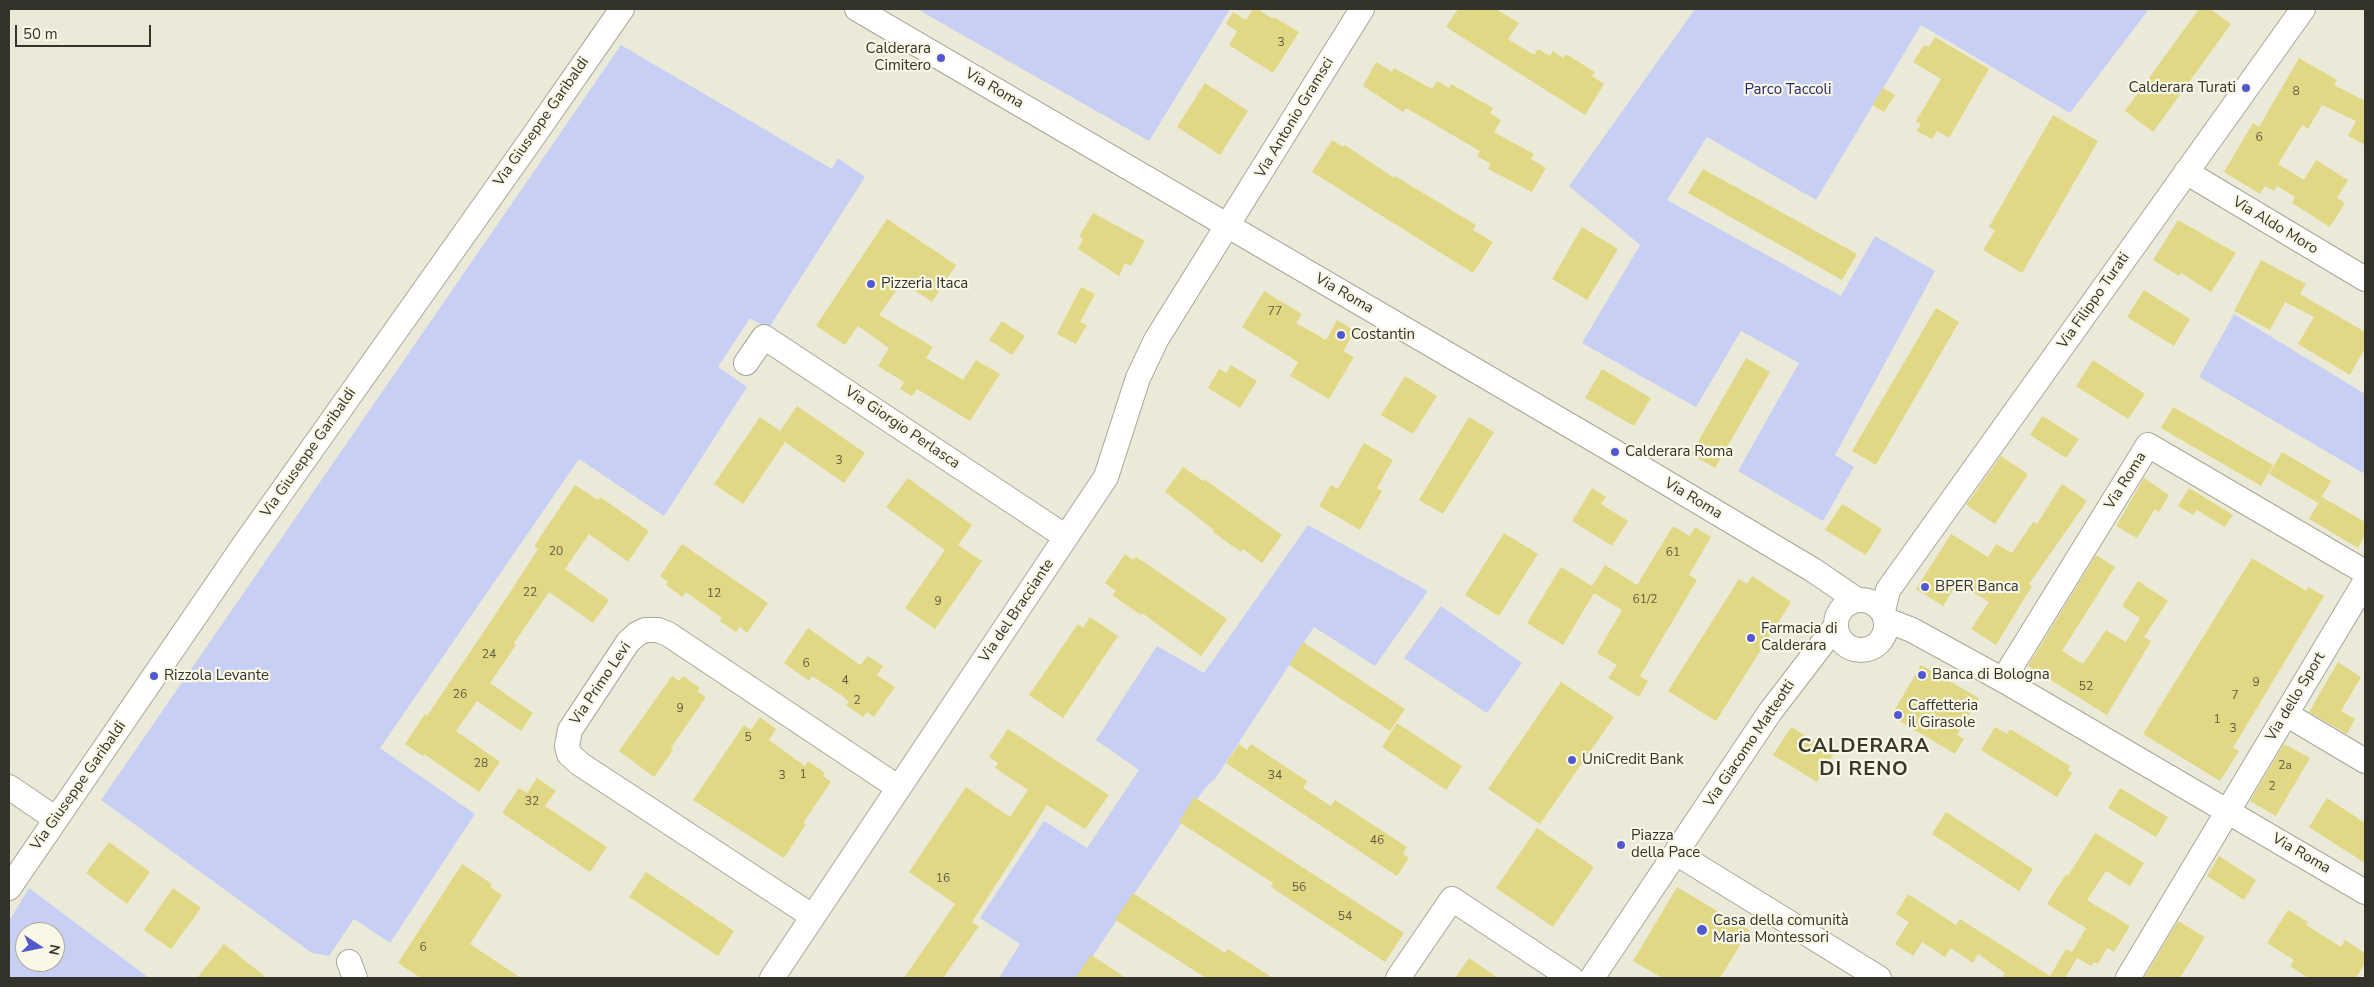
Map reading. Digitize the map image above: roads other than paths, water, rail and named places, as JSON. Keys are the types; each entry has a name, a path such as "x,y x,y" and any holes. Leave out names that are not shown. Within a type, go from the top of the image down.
{"street":[{"name":"Via Roma","path":"857,9 1829,580 1877,611 1899,634 1919,634 2003,680 2365,892"},
{"name":"Via Antonio Gramsci","path":"1229,226 1362,9"},
{"name":"Via Filippo Turati","path":"1877,611 2303,9"},
{"name":"Via Giuseppe Garibaldi","path":"9,888 246,542 528,144 617,13"},
{"name":"Via Aldo Moro","path":"2186,172 2365,279"},
{"name":"Via del Bracciante","path":"772,978 1106,476 1146,359 1229,226"},
{"name":"Via Giorgio Perlasca","path":"746,363 764,337 1066,537"},
{"name":"Via Roma","path":"2003,680 2148,445 2365,572"},
{"path":"1829,580 1840,640 1851,649"},
{"name":"Via dello Sport","path":"2128,978 2365,582"},
{"name":"Via Giacomo Matteotti","path":"1592,978 1770,712 1837,621 1842,609 1877,611"},
{"path":"1808,660 1832,650 1851,649 1858,651 1872,649 1877,611"},
{"name":"Via Primo Levi","path":"812,916 580,764 569,754 566,746 570,730 628,642 645,630 658,630 668,634 899,788"},
{"path":"2286,714 2365,761"},
{"path":"9,787 56,819"},
{"path":"1676,853 1879,978"},
{"path":"1398,978 1452,899 1571,978"}],"place":[{"name":"Calderara Cimitero","path":"941,58"},
{"name":"Calderara Turati","path":"2246,88"},
{"name":"Pizzeria Itaca","path":"871,284"},
{"name":"Costantin","path":"1341,335"},
{"name":"Calderara Roma","path":"1615,452"},
{"name":"BPER Banca","path":"1925,587"},
{"name":"Farmacia di Calderara","path":"1751,638"},
{"name":"Banca di Bologna","path":"1922,675"},
{"name":"Rizzola Levante","path":"154,676"},
{"name":"Caffetteria il Girasole","path":"1898,715"},
{"name":"UniCredit Bank","path":"1572,760"},
{"name":"Piazza della Pace","path":"1621,845"},
{"name":"Casa della comunità Maria Montessori","path":"1702,930"}],"district":[{"name":"CALDERARA DI RENO","path":"1864,758"}],"park label":[{"name":"Parco Taccoli","path":"1788,90"}]}
